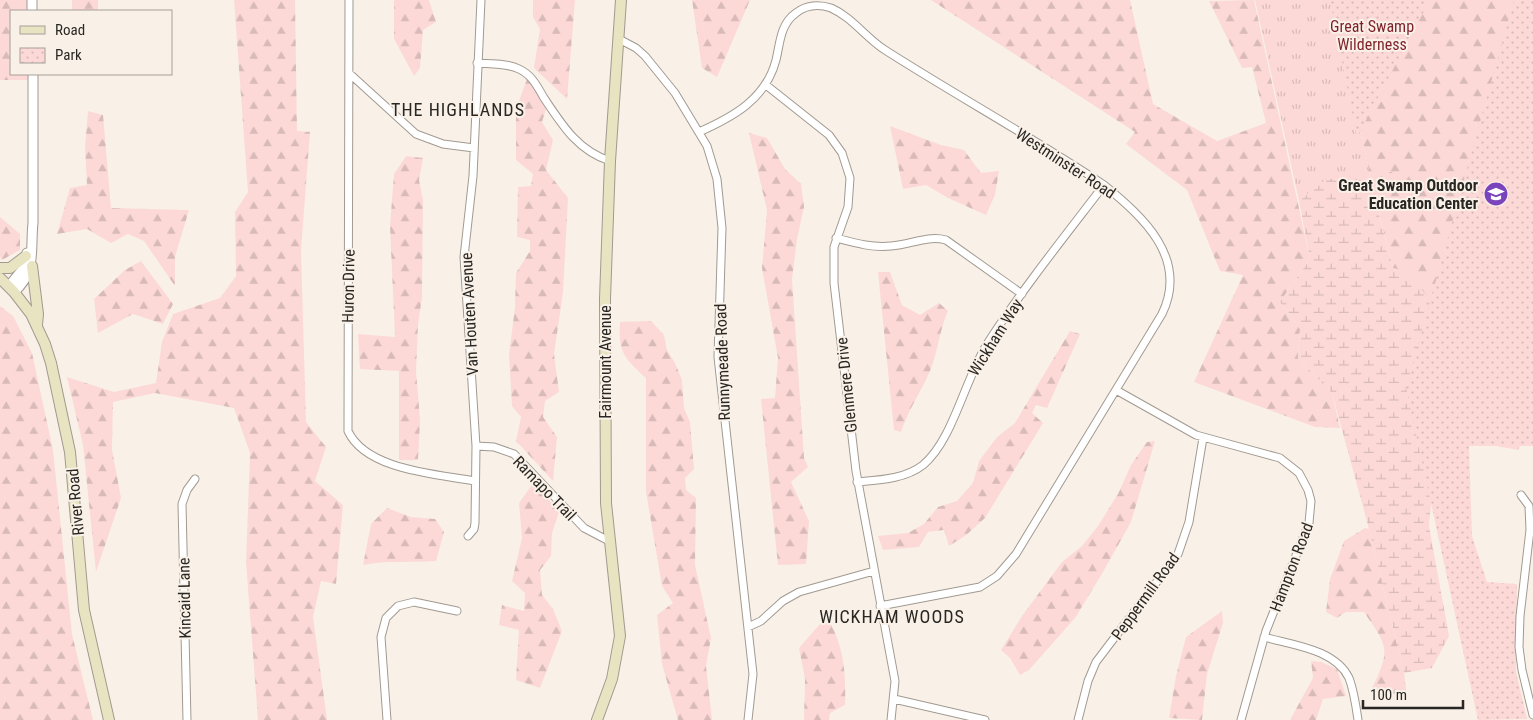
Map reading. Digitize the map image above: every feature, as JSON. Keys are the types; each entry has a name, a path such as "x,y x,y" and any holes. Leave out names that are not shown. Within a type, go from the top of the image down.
{"main road":[{"name":"Fairmount Avenue","path":"597,720 612,679 619,650 618,619 606,495 605,299 610,161 621,0"},
{"path":"0,268 10,268 26,256"},
{"path":"32,266 38,314 37,326"},
{"name":"River Road","path":"0,278 12,289 37,326 46,344 51,363 70,452 84,610 109,720"}],"street":[{"name":"Huron Drive","path":"349,0 348,431 356,444 390,464 474,481"},
{"name":"Van Houten Avenue","path":"468,536 474,529 475,523 474,481 476,446 464,272 474,148 481,0"},
{"name":"Westminster Road","path":"699,132 735,115 752,101 766,85 776,61 784,28 791,16 812,6 827,7 845,16 883,49 1104,185 1128,204 1146,224 1162,248 1171,270 1167,303 1116,390 1005,569 989,582 971,589 880,606"},
{"name":"Runnymeade Road","path":"619,39 636,48 645,56 675,93 707,146 720,191 722,228 718,358 722,411 753,682 748,720"},
{"path":"477,63 510,66 527,74 575,140 594,156 610,161"},
{"path":"350,74 416,134 443,144 474,148"},
{"path":"12,289 24,282 32,266 33,75"},
{"name":"Glenmere Drive","path":"766,85 820,127 838,144 849,169 851,189 848,207 836,238 834,283 857,482 894,680 891,720"},
{"name":"Wickham Way","path":"857,482 907,474 922,465 934,453 953,417 976,363 1022,294 1104,185"},
{"path":"836,238 875,247 905,245 932,238 946,240 1022,294"},
{"path":"12,289 31,246"},
{"name":"Hampton Road","path":"1116,390 1172,424 1203,438 1280,458 1299,473 1308,490 1311,501 1309,522 1264,637 1241,720"},
{"name":"Peppermill Road","path":"1078,720 1088,681 1096,662 1163,576 1180,548 1189,522 1203,438"},
{"name":"Ramapo Trail","path":"476,446 494,447 514,454 584,528 609,541"},
{"name":"Kincaid Lane","path":"187,720 182,504 187,490 195,480"},
{"path":"1521,496 1529,506 1531,541 1520,616 1519,647 1522,670 1533,715"},
{"path":"748,627 761,621 782,601 799,592 874,571"},
{"path":"387,720 381,637 386,618 398,606 414,602 457,611"},
{"path":"1264,637 1324,654 1339,664 1349,679 1358,720"},
{"path":"894,699 985,720"}],"green space":[{"path":"0,0 29,0 29,10 10,10 10,75 29,75 29,80 0,80"},
{"path":"72,0 98,0 98,10 72,10"},
{"path":"234,0 295,0 297,131 310,132 301,250 306,422 326,447 315,481 343,505 336,584 321,581 313,617 327,720 258,720 246,562 250,453 234,408 155,393 113,402 112,450 121,498 96,572 83,445 67,377 114,392 156,383 162,342 173,314 220,298 236,276 235,212 248,192"},
{"path":"394,0 429,0 436,22 423,30 420,68 414,76 394,39"},
{"path":"533,0 575,0 567,99 534,68 540,29 533,17"},
{"path":"692,0 750,0 717,77 702,68"},
{"path":"931,0 1130,0 1153,104 1217,141 1266,123 1252,67 1242,68 1209,1 1254,0 1310,259 1280,302 1300,329 1298,358 1332,393 1340,428 1315,427 1194,382 1243,275 1220,271 1187,190 1126,144 1135,132"},
{"path":"1255,0 1335,0 1371,181 1362,185 1328,178 1299,201"},
{"name":"Great Swamp Wilderness","path":"1330,0 1430,0 1357,137"},
{"path":"1335,0 1533,0 1533,445 1393,268 1374,194 1392,172 1371,181"},
{"name":"Great Swamp Outdoor Education Center","path":"1514,0 1533,0 1533,446 1469,446 1472,536 1487,582 1517,584 1516,672 1527,719 1478,720 1406,388"},
{"path":"527,79 546,109 542,122 553,140 546,170 568,198 563,292 554,354 559,392 545,401 543,417 557,437 553,481 516,441 521,417 512,406 509,355 515,307 516,273 530,251 530,240 517,237 518,187 531,186 533,174 516,160 516,109"},
{"path":"88,111 103,115 111,208 189,210 175,257 175,286 144,241 128,234 111,243 87,229 57,234 70,188 87,185 85,148"},
{"path":"890,126 941,145 964,150 981,173 999,171 995,195 986,215 948,198 926,185 903,189"},
{"path":"749,133 767,138 785,169 801,184 804,207 797,239 792,279 804,458 808,467 791,482 809,521 806,564 778,565 761,399 775,398 778,358 762,268 767,210"},
{"path":"406,156 423,158 419,180 423,200 422,297 418,325 416,371 420,420 418,460 399,460 399,371 360,369 358,334 395,337 390,226 394,174"},
{"path":"1392,171 1395,188 1374,195 1393,268 1407,271 1444,317 1522,442 1518,450 1474,442 1434,471 1429,526 1449,636 1432,668 1404,673 1369,529 1332,393 1298,358 1300,329 1280,302 1310,259 1299,201 1328,178 1362,185"},
{"path":"0,217 20,234 20,250 2,260 0,257"},
{"path":"141,261 173,304 163,324 133,314 98,333 94,299 125,270"},
{"path":"878,272 890,272 902,305 920,315 939,303 948,311 930,371 901,432 894,430"},
{"path":"0,306 13,316 32,353 53,450 72,634 93,720 0,720"},
{"path":"651,321 664,335 667,350 682,380 684,408 690,422 694,469 685,478 686,490 696,498 695,565 711,638 706,666 712,720 678,720 662,664 657,615 673,603 662,586 646,492 646,378 632,365 624,354 620,341 620,322"},
{"path":"1070,331 1080,334 1047,408 1036,405 1032,413 1043,423 985,518 965,536 949,546 944,530 928,532 919,547 883,550 878,536 908,533 924,524 938,507 957,501 973,483 979,461 997,437 1015,423"},
{"path":"1155,441 1131,522 1103,572 1075,618 1029,670 1020,675 1010,658 1001,650 1022,616 1062,562 1082,546 1098,526 1118,494 1131,465 1147,442"},
{"path":"534,482 559,512 552,533 551,556 540,570 542,595 553,609 562,631 540,688 516,680 519,630 499,625 502,605 524,611 525,593 512,581 522,538 519,503"},
{"path":"387,508 411,517 435,519 444,532 436,561 363,565 371,524"},
{"path":"1365,528 1369,529 1404,673 1407,697 1372,688 1382,665 1384,649 1378,633 1364,612 1346,612 1337,618 1326,612 1330,579 1344,541"},
{"path":"1222,611 1223,623 1207,674 1202,720 1169,718 1176,676 1186,637"},
{"path":"827,616 837,638 843,659 845,705 830,713 829,720 804,720 805,679 799,648"},
{"path":"1311,661 1321,662 1337,669 1346,696 1323,699 1316,720 1290,720 1313,678"}],"place":[{"name":"Great Swamp Outdoor Education Center","path":"1496,194"}],"district":[{"name":"THE HIGHLANDS","path":"458,110"},
{"name":"WICKHAM WOODS","path":"892,617"}]}
